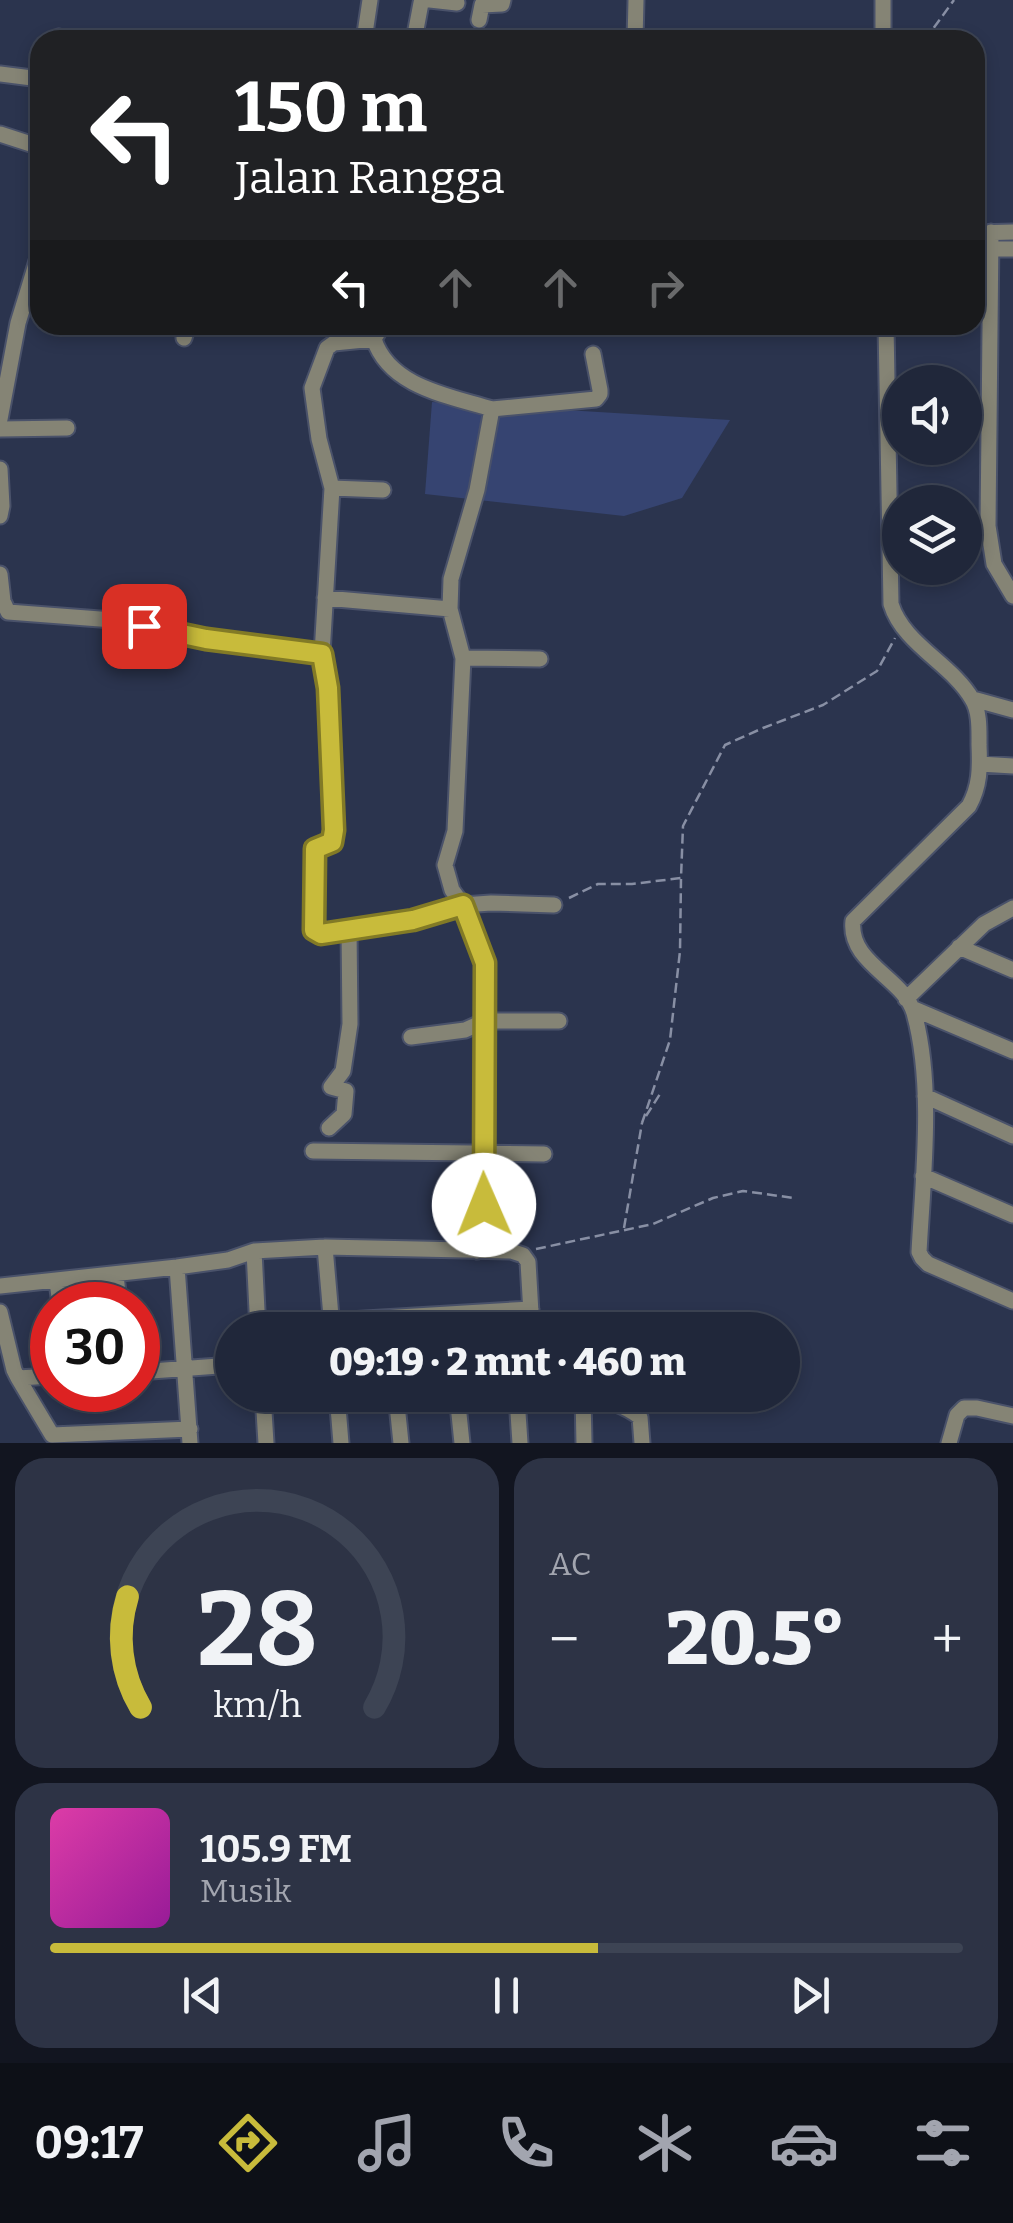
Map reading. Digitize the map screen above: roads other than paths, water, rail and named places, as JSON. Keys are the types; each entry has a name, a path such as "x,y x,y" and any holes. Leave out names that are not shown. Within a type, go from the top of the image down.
{"street":[{"path":"366,30 370,0"},
{"path":"634,30 636,0"},
{"path":"882,30 883,0"},
{"path":"479,20 482,4 506,1"},
{"path":"416,30 420,3 457,2"},
{"path":"0,74 30,78"},
{"path":"0,134 30,144"},
{"path":"985,232 1013,232"},
{"path":"985,250 1013,249"},
{"path":"0,419 18,323 30,284"},
{"path":"364,335 334,342 327,348 312,388 318,439 332,488 322,654 328,688 334,830 332,842 315,849 314,930 321,934 413,920 463,905 554,905"},
{"path":"377,335 376,347 389,365 422,388 492,409 596,399 600,390 593,354"},
{"path":"886,335 890,590 894,615 973,700 977,712 979,782 970,806 853,921 851,934 857,948 910,1004 1013,1051"},
{"path":"985,335 988,526 994,564 1013,596"},
{"path":"477,1251 484,1205 485,963 463,905 452,890 445,864 455,830 463,658 450,609 451,578 477,490 492,409"},
{"path":"0,430 67,428"},
{"path":"0,468 0,516"},
{"path":"332,488 383,490"},
{"path":"0,574 8,612 113,620 206,639 322,654"},
{"path":"325,598 450,609"},
{"path":"463,658 540,659"},
{"path":"973,700 1013,710"},
{"path":"980,764 1013,766"},
{"path":"1013,908 984,924 959,947 910,1004 925,1096 919,1252 928,1264 1013,1302"},
{"path":"328,1128 344,1114 346,1091 331,1087 342,1071 350,1024 350,929"},
{"path":"959,947 1013,970"},
{"path":"411,1037 454,1032 485,1021 559,1021"},
{"path":"925,1096 1013,1136"},
{"path":"313,1151 544,1154"},
{"path":"923,1176 1013,1215"},
{"path":"325,1247 331,1312"},
{"path":"0,1286 177,1267 254,1252 325,1247 520,1252 528,1262 531,1312"},
{"path":"254,1252 257,1312"},
{"path":"0,1312 18,1378 52,1435 190,1436 177,1267"},
{"path":"116,1274 117,1282"},
{"path":"496,1312 531,1309"},
{"path":"160,1371 215,1366"},
{"path":"18,1378 30,1377"},
{"path":"949,1443 964,1408 1013,1416"},
{"path":"263,1412 266,1443"},
{"path":"338,1412 341,1443"},
{"path":"398,1412 401,1443"},
{"path":"459,1412 462,1443"},
{"path":"518,1412 520,1443"},
{"path":"583,1412 584,1443"},
{"path":"633,1412 640,1418 642,1443"}]}
